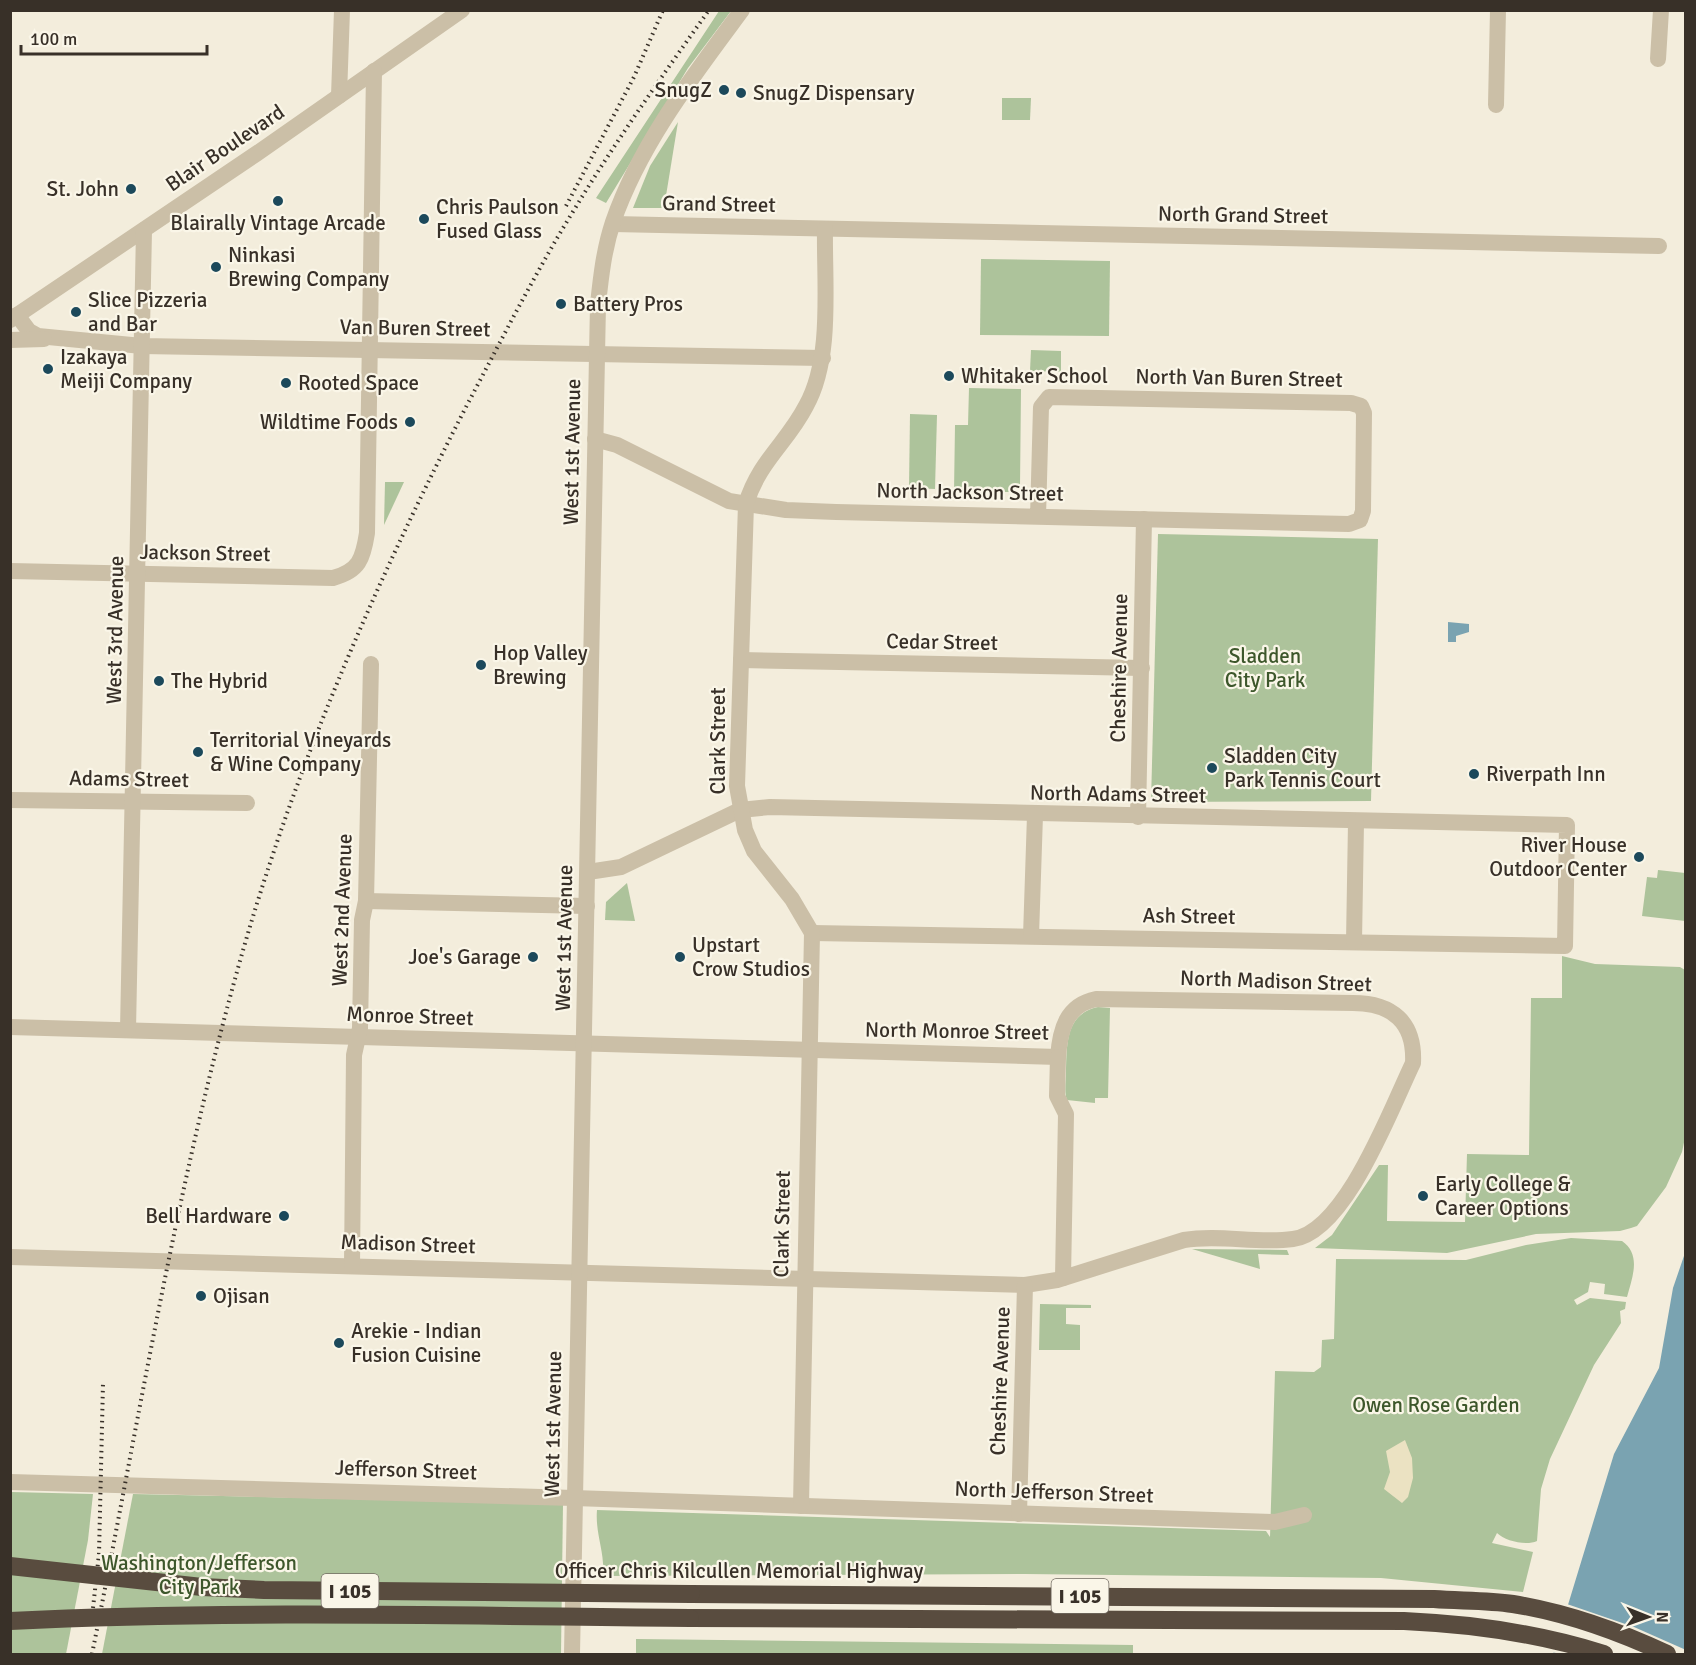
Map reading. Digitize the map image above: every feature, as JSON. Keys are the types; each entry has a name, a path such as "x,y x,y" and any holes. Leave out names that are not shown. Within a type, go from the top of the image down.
{"highway":[{"name":"Officer Chris Kilcullen Memorial Highway","path":"10,1566 202,1587 264,1590 1359,1596 1468,1602"},
{"name":"I 105","path":"1468,1602 1594,1634 1643,1654"},
{"path":"1468,1602 1511,1604 1556,1613 1601,1625 1667,1654"},
{"name":"I 105","path":"10,1621 131,1615 264,1614 1392,1621 1460,1624 1545,1637 1604,1654"}],"street":[{"path":"339,96 342,10"},
{"name":"Blair Boulevard","path":"14,318 462,10"},
{"name":"West 1st Avenue","path":"573,1654 596,353 602,263 613,224 640,160 742,10"},
{"path":"1496,105 1498,10"},
{"path":"1658,59 1661,10"},
{"path":"368,350 374,71"},
{"name":"Grand Street","path":"613,224 825,229"},
{"name":"North Grand Street","path":"825,229 1659,246"},
{"name":"Clark Street","path":"801,1506 812,933 792,899 754,851 745,830 737,786 746,504 752,484 768,457 806,407 817,383 823,358 825,229"},
{"name":"West 3rd Avenue","path":"128,1030 144,230"},
{"name":"Van Buren Street","path":"14,318 29,331 48,338 142,346 823,358"},
{"path":"10,340 36,341 48,338"},
{"name":"Jackson Street","path":"10,571 333,578 348,574 358,563 365,549 367,533 368,350"},
{"name":"North Van Buren Street","path":"1038,517 1041,407 1045,399 1052,396 1351,403 1360,406 1364,413 1363,511 1358,522"},
{"name":"North Jackson Street","path":"595,439 617,445 729,501 791,510 1349,524 1358,522"},
{"name":"Cheshire Avenue","path":"1138,818 1144,519"},
{"name":"Cedar Street","path":"741,660 1142,668"},
{"name":"West 2nd Avenue","path":"352,1265 354,1055 361,1018 362,920 366,901 370,664"},
{"name":"Adams Street","path":"10,800 247,803"},
{"name":"North Adams Street","path":"740,810 770,807 1138,818 1567,825 1565,946"},
{"path":"588,872 621,867 740,810"},
{"path":"1031,936 1035,815"},
{"path":"1354,942 1356,822"},
{"path":"366,901 587,906"},
{"name":"Ash Street","path":"812,933 1565,946"},
{"name":"North Madison Street","path":"804,1278 1025,1285 1063,1278 1184,1240 1204,1238 1282,1240 1311,1234 1326,1220 1366,1164 1413,1063 1414,1049 1411,1033 1387,1010 1369,1003 1102,999 1082,1004 1071,1012"},
{"name":"North Monroe Street","path":"809,1051 1058,1057 1060,1034 1071,1012"},
{"name":"Monroe Street","path":"10,1027 809,1051"},
{"path":"1058,1057 1058,1096 1066,1114 1063,1278"},
{"name":"Madison Street","path":"10,1257 804,1278"},
{"name":"Cheshire Avenue","path":"1019,1514 1025,1285"},
{"name":"Jefferson Street","path":"10,1482 801,1506"},
{"name":"North Jefferson Street","path":"801,1506 1275,1522 1304,1515"}],"green space":[{"path":"719,11 731,11 688,68 606,203 596,198"},
{"path":"1002,98 1031,98 1030,120 1002,120"},
{"path":"678,122 664,208 633,208 650,166"},
{"path":"981,259 1110,261 1109,336 980,335"},
{"path":"1031,350 1061,351 1061,372 1030,371"},
{"path":"969,388 1021,389 1020,486 1009,492 954,492 955,425 968,425"},
{"path":"910,414 937,415 935,489 909,488"},
{"path":"385,482 404,482 384,525"},
{"name":"Sladden City Park","path":"1158,534 1378,539 1371,801 1151,802"},
{"path":"1658,870 1685,873 1685,921 1642,916 1647,877 1657,878"},
{"path":"627,883 635,921 605,920 606,902"},
{"path":"1562,956 1595,964 1680,967 1685,970 1686,1133 1682,1152 1666,1187 1637,1226 1620,1231 1536,1234 1447,1253 1315,1248 1332,1235 1379,1165 1388,1165 1387,1221 1465,1222 1467,1154 1529,1155 1531,998 1562,998"},
{"path":"1098,1007 1110,1008 1108,1098 1095,1098 1095,1103 1067,1100 1066,1062 1070,1032 1079,1016"},
{"name":"Owen Rose Garden","path":"1571,1238 1622,1241 1632,1253 1633,1275 1627,1297 1604,1294 1605,1284 1590,1282 1588,1292 1574,1300 1577,1305 1590,1298 1626,1302 1625,1309 1620,1311 1621,1323 1594,1365 1550,1459 1541,1489 1537,1541 1516,1542 1497,1533 1492,1543 1533,1552 1523,1592 1381,1578 1025,1574 603,1576 597,1510 1266,1531 1270,1537 1275,1371 1314,1372 1321,1367 1322,1340 1334,1339 1336,1259 1466,1260 1526,1245"},
{"path":"1192,1249 1287,1250 1289,1255 1258,1254 1260,1269"},
{"path":"1040,1304 1091,1305 1091,1308 1066,1308 1066,1324 1080,1325 1080,1350 1039,1350"},
{"name":"Washington/Jefferson City Park","path":"11,1492 93,1494 88,1540 66,1654 11,1654"},
{"name":"Washington/Jefferson City Park","path":"133,1494 563,1504 561,1654 102,1654"},
{"path":"636,1639 1133,1645 1133,1654 636,1654"}],"shaded area":[{"path":"1405,1440 1412,1458 1413,1478 1408,1497 1402,1503 1384,1489 1390,1472 1386,1451"}],"water":[{"path":"1448,622 1469,624 1469,632 1456,636 1456,642 1448,642"},
{"path":"1685,1253 1685,1654 1553,1654 1614,1454 1659,1368 1673,1288"}],"pier":[{"path":"1564,1603 1634,1627 1686,1650 1685,1654 1562,1654 1550,1652"}],"railway":[{"path":"566,206 634,77 663,10"},
{"path":"92,1654 180,1206 200,1117 246,940 267,871 316,735 373,601 434,469 506,331 590,185 709,10"},
{"path":"93,1608 99,1554 103,1383"}],"place":[{"name":"SnugZ","path":"724,90"},
{"name":"SnugZ Dispensary","path":"741,93"},
{"name":"St. John","path":"131,189"},
{"name":"Blairally Vintage Arcade","path":"278,201"},
{"name":"Chris Paulson Fused Glass","path":"424,219"},
{"name":"Ninkasi Brewing Company","path":"216,267"},
{"name":"Battery Pros","path":"561,304"},
{"name":"Slice Pizzeria and Bar","path":"76,312"},
{"name":"Izakaya Meiji Company","path":"48,369"},
{"name":"Whitaker School","path":"949,376"},
{"name":"Rooted Space","path":"286,383"},
{"name":"Wildtime Foods","path":"410,422"},
{"name":"Hop Valley Brewing","path":"481,665"},
{"name":"The Hybrid","path":"159,681"},
{"name":"Territorial Vineyards & Wine Company","path":"198,752"},
{"name":"Sladden City Park Tennis Court","path":"1212,768"},
{"name":"Riverpath Inn","path":"1474,774"},
{"name":"River House Outdoor Center","path":"1639,857"},
{"name":"Joe's Garage","path":"533,957"},
{"name":"Upstart Crow Studios","path":"680,957"},
{"name":"Early College & Career Options","path":"1423,1196"},
{"name":"Bell Hardware","path":"284,1216"},
{"name":"Ojisan","path":"201,1296"},
{"name":"Arekie - Indian Fusion Cuisine","path":"339,1343"}]}
